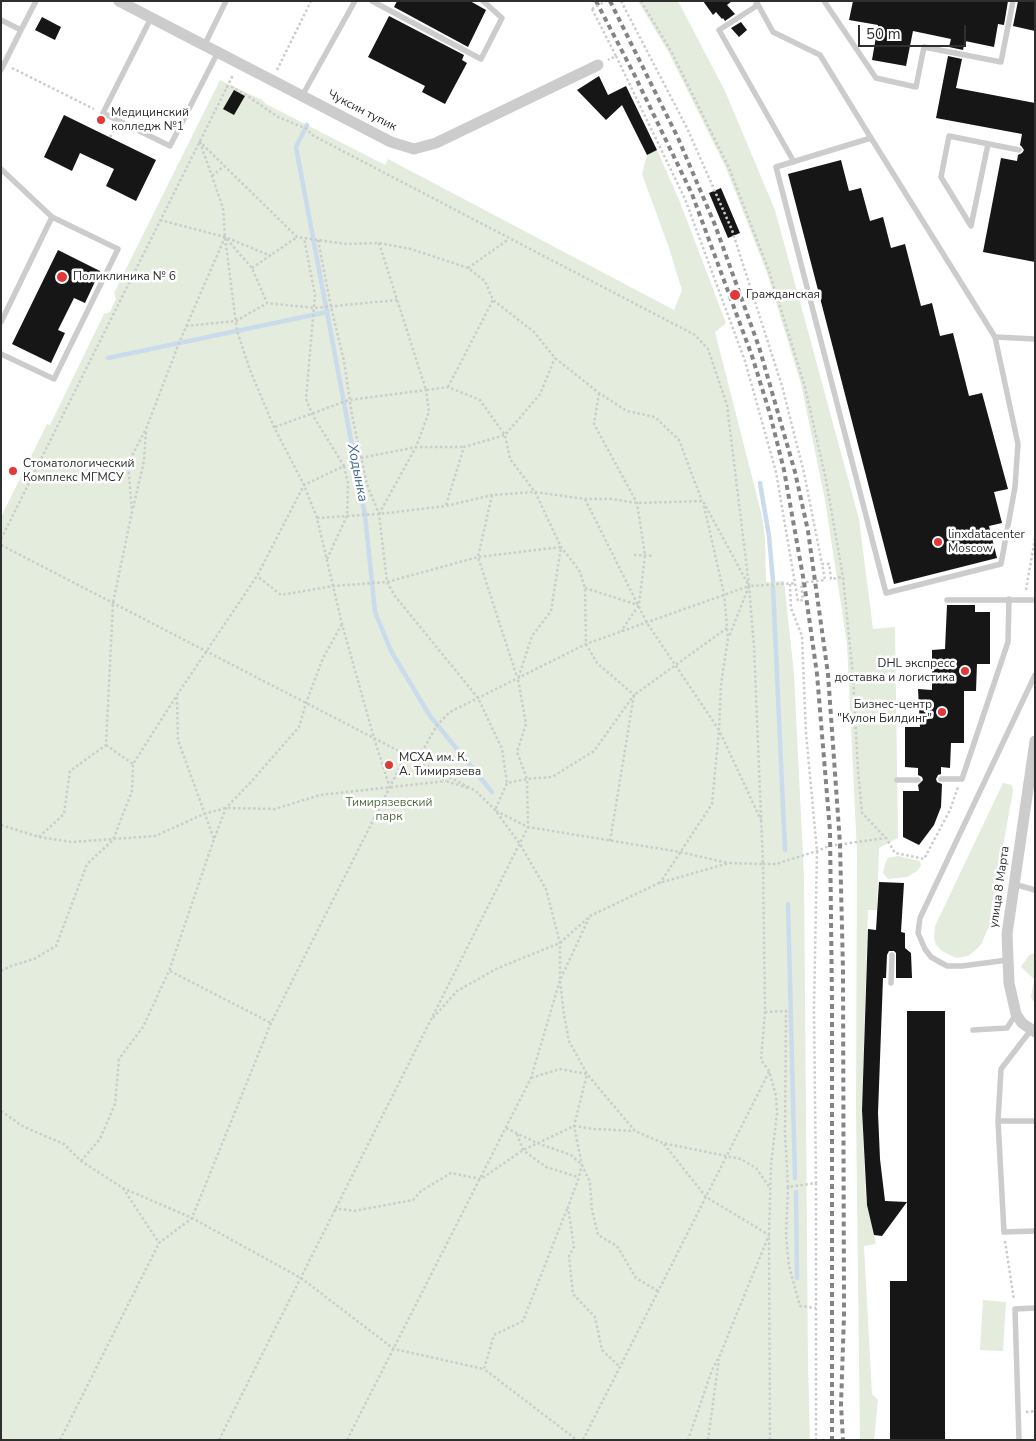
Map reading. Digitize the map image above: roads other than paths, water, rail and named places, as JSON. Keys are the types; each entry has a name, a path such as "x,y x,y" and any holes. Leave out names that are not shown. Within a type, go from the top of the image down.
{"street":[{"name":"Чуксин тупик","path":"119,1 391,142 414,149 436,143 598,65"},
{"name":"улица 8 Марта","path":"1016,1014 1009,983 1007,934 1035,741"},
{"path":"1016,1014 1022,1023 1033,1031"}],"lane":[{"path":"2,68 36,1"},
{"path":"204,46 226,1"},
{"path":"302,96 355,1"},
{"path":"372,1 482,59 502,18 483,1"},
{"path":"824,1 876,78 916,87 924,47 1001,62 1013,1"},
{"path":"794,162 718,30 755,2 773,32 820,55 995,337 1018,444 1015,488 1001,564 886,593 776,167 794,162 871,138"},
{"path":"151,18 102,113 170,146 218,52"},
{"path":"1,20 21,30"},
{"path":"988,144 971,226 940,177 949,136 1019,150"},
{"path":"1,168 52,216 118,249 54,379 1,354"},
{"path":"1,322 52,216"},
{"path":"995,337 1035,339"},
{"path":"941,779 962,779 1008,642 1009,599"},
{"path":"947,600 1035,600"},
{"path":"1008,960 947,966 931,957 918,933 920,918 1035,675"},
{"path":"897,780 918,780"},
{"path":"1014,884 1035,890"},
{"path":"891,983 892,955"},
{"path":"973,1030 1006,1028 1016,1014"},
{"path":"1033,1031 1001,1069 998,1121 1004,1232 1035,1231"},
{"path":"998,1121 1035,1122"},
{"path":"1019,1440 1015,1309 1035,1308"}],"waterway":[{"name":"Ходынка","path":"307,125 296,147 365,515 375,612 391,651 430,716 492,792"},
{"path":"108,358 327,312"},
{"path":"760,483 769,536 773,581"},
{"path":"773,587 785,850"},
{"path":"788,904 795,1178"},
{"path":"796,1192 797,1278"}],"railway":[{"path":"596,1 634,74 692,194 752,356 770,414 784,470 804,582 817,674 830,831 832,1440"},
{"path":"610,1 678,138 715,225 759,347 795,472 808,531 828,674 840,844 843,970 844,1315 841,1405 843,1440"}],"place":[{"name":"Медицинский колледж №1","path":"101,120"},
{"name":"Поликлиника № 6","path":"62,277"},
{"name":"Гражданская","path":"735,295"},
{"name":"Стоматологический Комплекс МГМСУ","path":"13,471"},
{"name":"linxdatacenter Moscow","path":"938,542"},
{"name":"DHL экспресс доставка и логистика","path":"965,671"},
{"name":"Бизнес-центр \"Кулон Билдинг\"","path":"942,712"},
{"name":"МСХА им. К. А. Тимирязева","path":"389,765"}],"park label":[{"name":"Тимирязевский парк","path":"389,810"}]}
